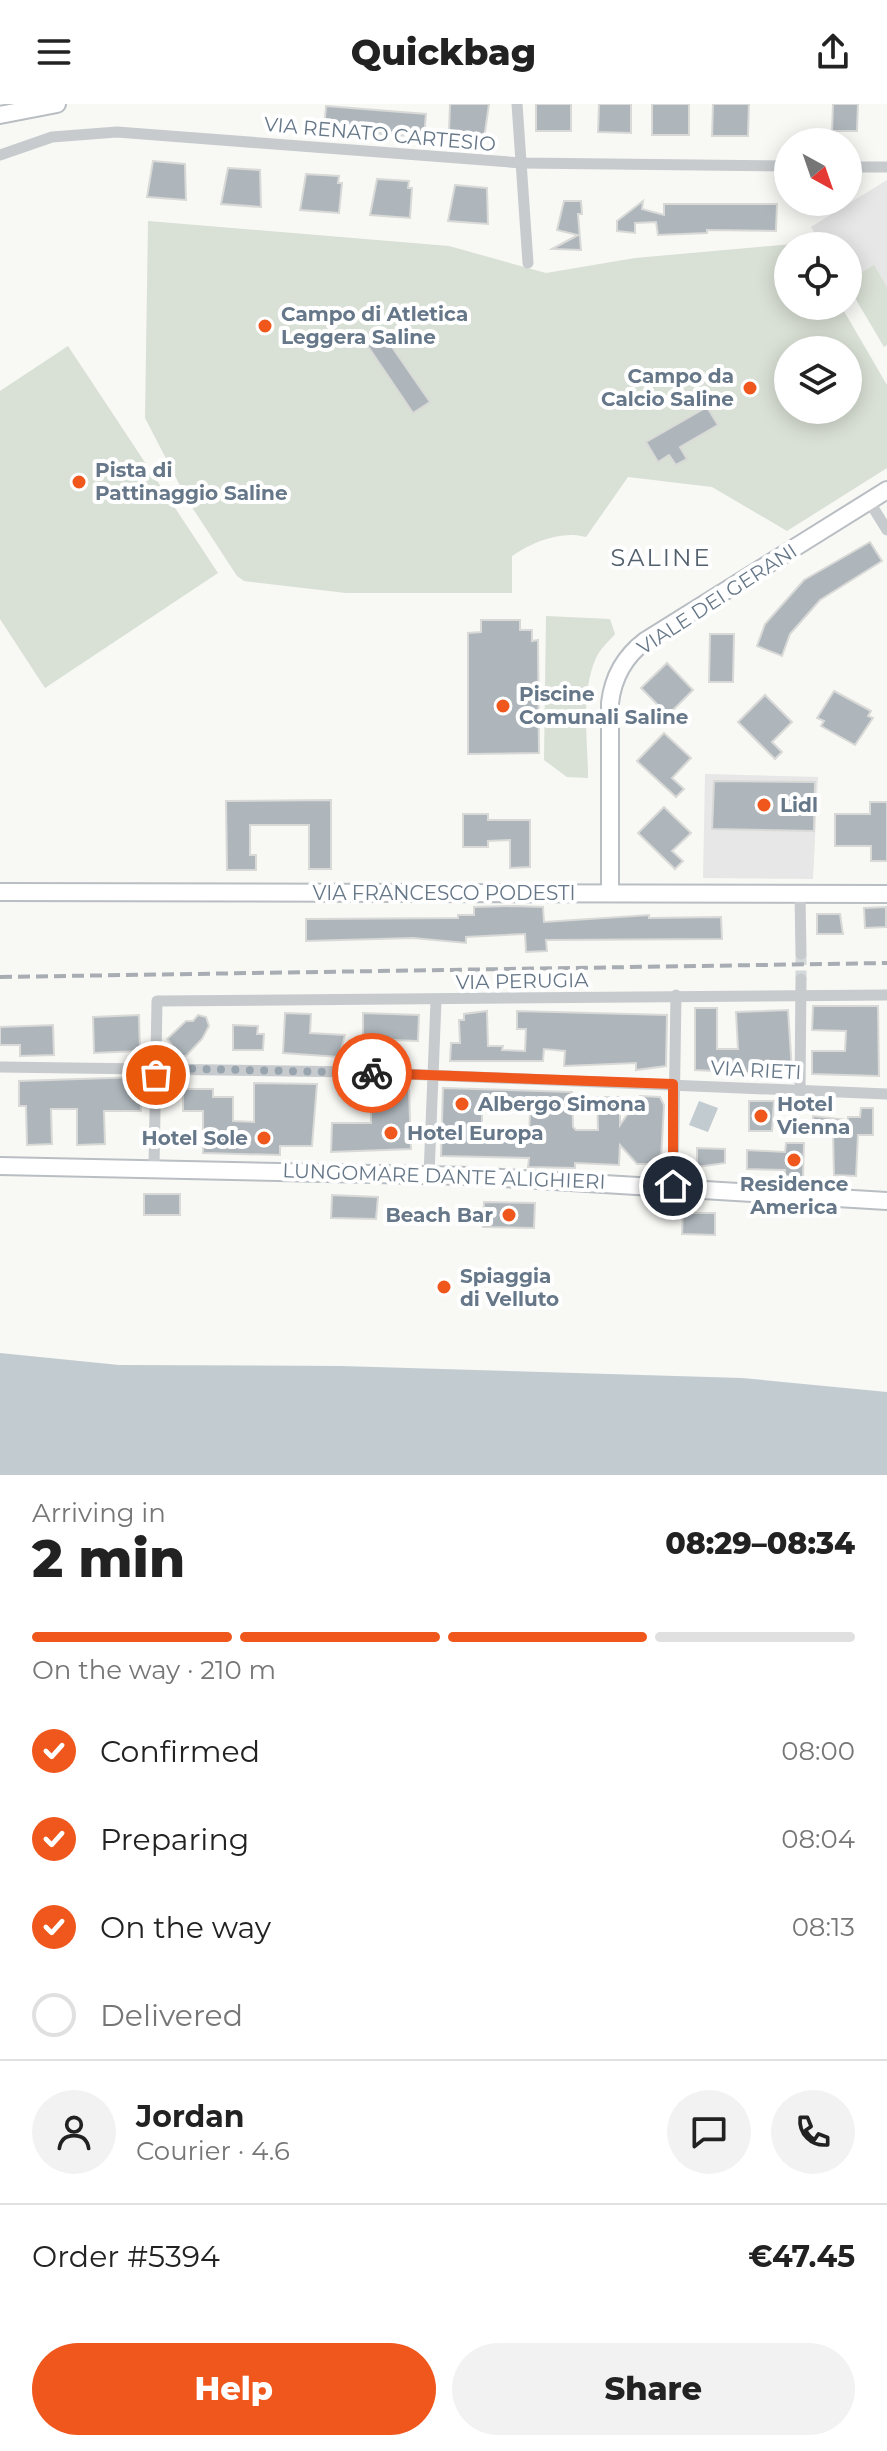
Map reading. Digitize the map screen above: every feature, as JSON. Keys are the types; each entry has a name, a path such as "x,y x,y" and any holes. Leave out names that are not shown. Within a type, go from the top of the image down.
{"street":[{"path":"0,115 57,104"},
{"name":"VIA RENATO CARTESIO","path":"517,104 528,263"},
{"name":"VIA RENATO CARTESIO","path":"0,155 52,137 117,132 522,163 774,166"},
{"path":"862,167 887,167"},
{"name":"VIALE DEI GERANI","path":"610,892 610,703 614,681 625,660 645,641 887,490"},
{"path":"869,501 887,530"},
{"name":"VIA FRANCESCO PODESTI","path":"0,892 887,894"},
{"path":"800,895 801,954"},
{"path":"800,1090 801,979"},
{"path":"673,1186 676,995"},
{"name":"VIA PERUGIA","path":"156,1068 157,1001 887,995"},
{"path":"429,1175 436,1001"},
{"name":"VIA RIETI","path":"0,1067 432,1075 887,1094"},
{"path":"154,1167 156,1068"},
{"name":"LUNGOMARE DANTE ALIGHIERI","path":"0,1166 429,1175 673,1186 887,1201"}],"shaded area":[{"path":"887,180 887,287 874,266 862,273 862,232 814,232 811,227 829,216 862,216 862,195"},
{"path":"148,221 449,246 546,273 635,258 774,246 774,320 849,320 858,336 774,336 774,424 862,424 862,342 887,385 887,468 787,531 712,487 628,477 586,537 567,535 548,539 512,556 512,593 346,593 244,581 237,576 188,501 145,418"},
{"path":"874,265 887,287 887,345 884,347 862,310 862,272"},
{"name":"Pista di Pattinaggio Saline","path":"68,346 218,573 45,688 0,619 0,391"},
{"path":"546,616 610,619 615,634 596,658 588,687 588,778 567,777 544,760"},
{"path":"705,774 818,777 813,879 703,878"},
{"path":"699,1101 718,1108 708,1132 689,1125"},
{"path":"0,1353 119,1365 340,1366 742,1378 887,1392 887,1475 0,1475"}],"building":[{"path":"450,104 489,104 484,139 452,138 452,131 449,131"},
{"path":"536,104 571,104 571,131 536,131"},
{"path":"599,104 631,104 631,133 598,132"},
{"path":"652,104 689,104 689,135 652,135"},
{"path":"713,104 749,104 748,136 712,136"},
{"path":"833,104 858,104 857,128 832,128"},
{"path":"326,106 426,114 424,137 324,130"},
{"path":"153,161 185,164 186,200 147,197"},
{"path":"228,168 260,170 261,207 221,204"},
{"path":"306,174 339,176 338,183 342,183 339,213 300,210"},
{"path":"377,179 409,181 408,188 412,188 410,218 370,215"},
{"path":"455,185 487,188 488,224 448,221"},
{"path":"564,201 581,201 582,214 578,214 581,250 552,249 578,235 557,230"},
{"path":"643,201 642,209 664,215 664,204 774,204 774,216 777,216 776,231 707,230 707,233 658,235 656,222 635,223 635,233 617,231 617,221"},
{"path":"381,331 430,402 413,413 365,342"},
{"path":"707,407 718,425 680,447 687,459 676,465 669,455 658,462 646,442"},
{"path":"870,542 882,561 820,600 790,634 782,656 757,646 765,624 804,580"},
{"name":"Piscine Comunali Saline","path":"481,620 520,620 520,630 532,630 532,641 538,640 539,753 468,754 468,633 481,632"},
{"path":"710,634 734,634 733,682 709,682"},
{"path":"667,663 693,690 668,715 641,688"},
{"path":"834,691 871,711 868,716 873,718 855,745 821,726 824,721 817,718"},
{"path":"765,695 792,722 772,742 782,752 775,759 738,722"},
{"path":"664,733 691,758 672,778 684,789 676,797 637,761"},
{"name":"Lidl","path":"714,781 815,782 814,831 712,829"},
{"path":"331,800 331,869 309,869 309,825 250,825 250,855 256,855 256,870 227,870 226,801"},
{"path":"870,802 887,802 887,861 871,861 871,846 835,846 835,814 870,814"},
{"path":"664,807 691,833 672,851 683,861 675,869 638,833"},
{"path":"463,814 488,814 488,820 530,820 530,867 510,868 510,840 488,841 488,847 463,847"},
{"path":"474,907 543,907 544,922 649,915 649,918 721,917 722,939 546,940 547,951 526,952 525,934 466,937 466,943 413,938 306,941 306,919 458,918 458,915 474,915"},
{"path":"886,907 886,927 865,928 864,908"},
{"path":"817,914 840,914 843,934 817,934"},
{"path":"813,1006 878,1006 879,1076 812,1074 812,1051 845,1051 846,1031 812,1030"},
{"path":"695,1008 717,1008 717,1049 738,1049 736,1012 788,1010 792,1071 785,1075 695,1070"},
{"path":"487,1011 488,1046 525,1051 526,1029 517,1029 517,1011 667,1015 666,1066 636,1070 636,1063 564,1066 565,1051 544,1049 543,1061 450,1061 451,1043 460,1043 459,1020 464,1020 464,1014"},
{"path":"285,1013 311,1014 310,1033 345,1035 339,1057 283,1053"},
{"path":"363,1013 419,1015 418,1041 363,1039"},
{"path":"139,1015 140,1051 94,1053 93,1017"},
{"path":"198,1015 206,1017 209,1026 202,1039 186,1056 181,1056 167,1039 186,1021 193,1021"},
{"path":"53,1025 54,1055 20,1056 20,1045 0,1045 0,1027"},
{"path":"233,1025 258,1026 257,1034 264,1034 263,1050 233,1050"},
{"path":"140,1077 141,1111 104,1111 105,1144 77,1145 77,1109 51,1109 52,1144 27,1145 26,1106 19,1106 19,1081"},
{"path":"254,1083 317,1084 312,1146 280,1146 280,1155 203,1153 203,1111 183,1111 183,1089 213,1089 213,1097 233,1097 233,1121 254,1122"},
{"path":"443,1088 572,1092 573,1127 576,1130 598,1130 597,1097 620,1097 620,1125 640,1096 660,1097 664,1105 661,1160 657,1164 637,1164 620,1145 619,1165 575,1163 575,1168 528,1167 529,1158 441,1156","holes":["482,1111 530,1112 529,1136 482,1134"]},
{"name":"Hotel Europa","path":"378,1090 409,1090 411,1149 331,1152 332,1123 371,1123 371,1111 378,1111"},
{"name":"Hotel Vienna","path":"749,1101 774,1101 772,1131 749,1131"},
{"path":"861,1108 873,1108 873,1135 858,1135 856,1176 834,1175 833,1133 813,1133 813,1116 848,1120 848,1117 860,1117"},
{"path":"786,1143 804,1143 803,1177 785,1176 785,1170 747,1169 747,1150 785,1152"},
{"path":"697,1148 725,1149 725,1163 697,1167"},
{"path":"144,1194 180,1194 180,1215 144,1215"},
{"path":"332,1195 378,1197 376,1219 331,1218"},
{"name":"Beach Bar","path":"484,1202 535,1203 534,1228 483,1227"},
{"path":"683,1213 715,1213 715,1235 682,1234"}],"tunnel":[{"path":"801,954 801,979"}],"railway":[{"path":"0,977 887,963"}],"way so far":[{"path":"156,1075 156,1068 372,1073"}],"place":[{"name":"Campo di Atletica Leggera Saline","path":"265,326"},
{"name":"Campo da Calcio Saline","path":"750,388"},
{"name":"Pista di Pattinaggio Saline","path":"79,482"},
{"name":"Piscine Comunali Saline","path":"503,706"},
{"name":"Lidl","path":"764,805"},
{"name":"Albergo Simona","path":"462,1104"},
{"name":"Hotel Vienna","path":"761,1116"},
{"name":"Hotel Europa","path":"391,1133"},
{"name":"Hotel Sole","path":"264,1138"},
{"name":"Residence America","path":"794,1160"},
{"name":"Beach Bar","path":"509,1215"},
{"name":"Spiaggia di Velluto","path":"444,1287"}],"district":[{"name":"SALINE","path":"661,557"}],"route":[{"path":"372,1073 673,1084 673,1186"}]}
